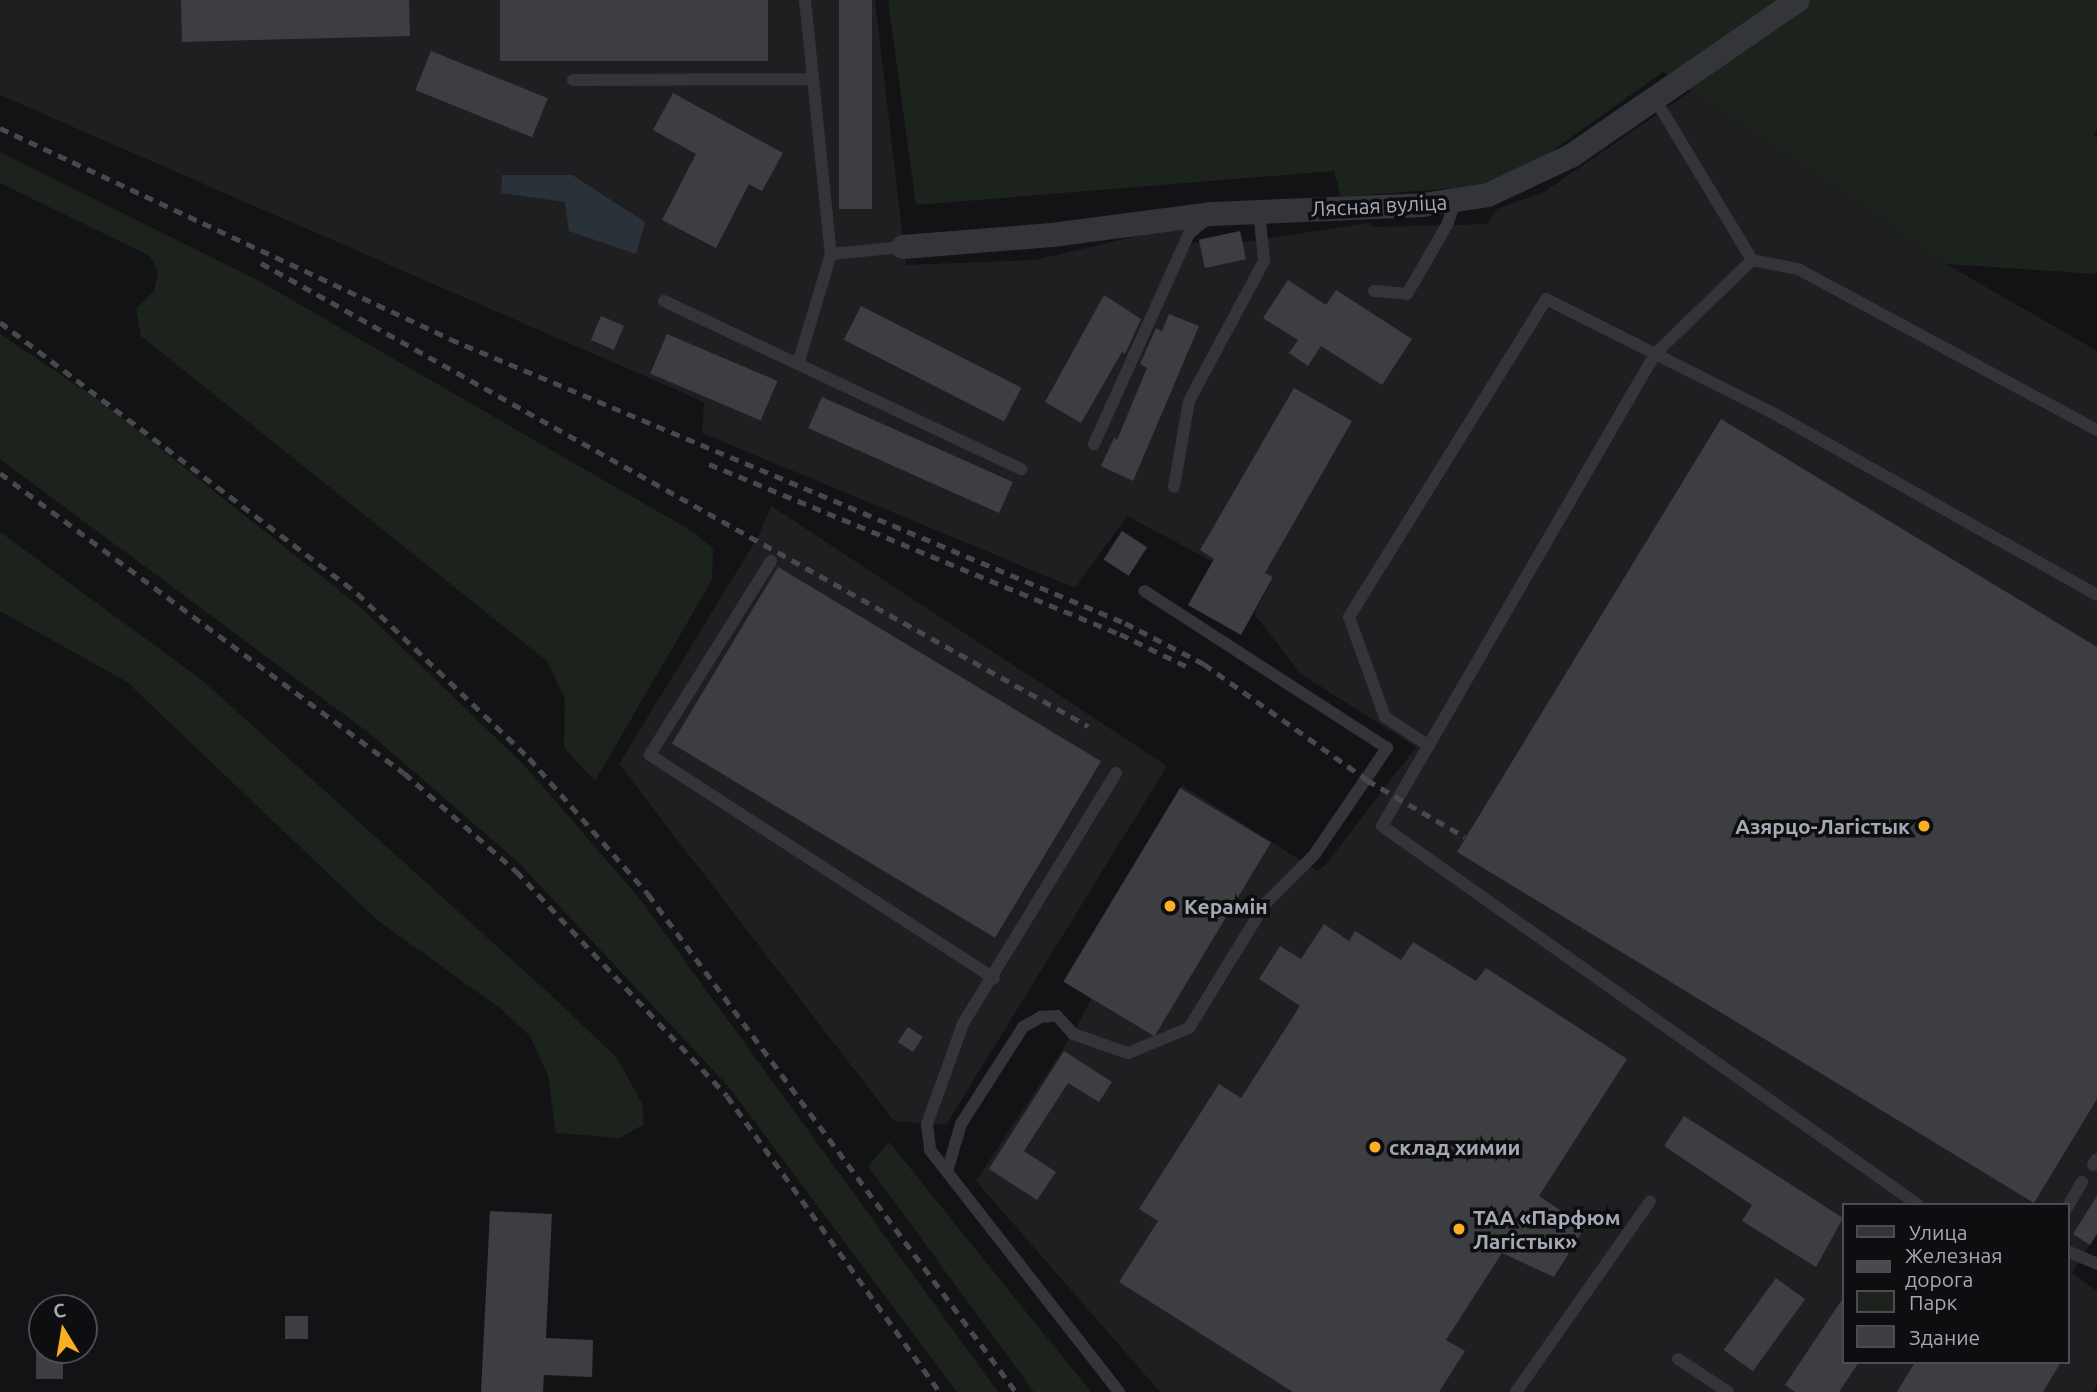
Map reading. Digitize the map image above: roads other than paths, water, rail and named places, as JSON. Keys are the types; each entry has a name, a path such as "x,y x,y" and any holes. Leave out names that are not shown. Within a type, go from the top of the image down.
{"street":[{"name":"Лясная вуліца","path":"903,247 1052,235 1211,214 1455,202 1488,195 1571,156 1798,0"}],"lane":[{"path":"798,364 831,254 805,0"},
{"path":"573,80 813,79"},
{"path":"1655,99 1752,260 1798,269 2097,430"},
{"path":"1374,291 1407,293 1447,225 1455,202"},
{"path":"1174,487 1189,401 1264,261 1259,210"},
{"path":"1094,444 1189,234 1211,214"},
{"path":"831,254 903,247"},
{"path":"1752,260 1655,354 1382,826 1915,1203"},
{"path":"1429,746 1385,717 1349,617 1546,299 1771,412 2097,595"},
{"path":"664,301 1021,468"},
{"path":"771,561 650,755 993,978"},
{"path":"948,1168 961,1124 1023,1027 1041,1017 1057,1016 1073,1034 1128,1053 1189,1028 1265,905 1314,855 1387,748 1144,591"},
{"path":"1116,772 963,1024 927,1124 930,1150 948,1168 1119,1392"},
{"path":"2069,1205 2082,1182"},
{"path":"1516,1392 1650,1201"},
{"path":"2069,1252 2097,1264"},
{"path":"1678,1359 1728,1392"}],"railway":[{"path":"0,128 450,339 1125,623 1204,664 1367,780 1465,837"},
{"path":"261,263 1088,726"},
{"path":"0,322 357,593 529,758 648,894 1016,1392"},
{"path":"709,464 1120,634 1186,666"},
{"path":"0,473 404,773 516,871 727,1096 940,1392"}],"place":[{"name":"Азярцо-Лагістык","path":"1924,826"},
{"name":"Керамін","path":"1170,906"},
{"name":"склад химии","path":"1375,1147"},
{"name":"ТАА «Парфюм Лагістык»","path":"1459,1229"}]}
